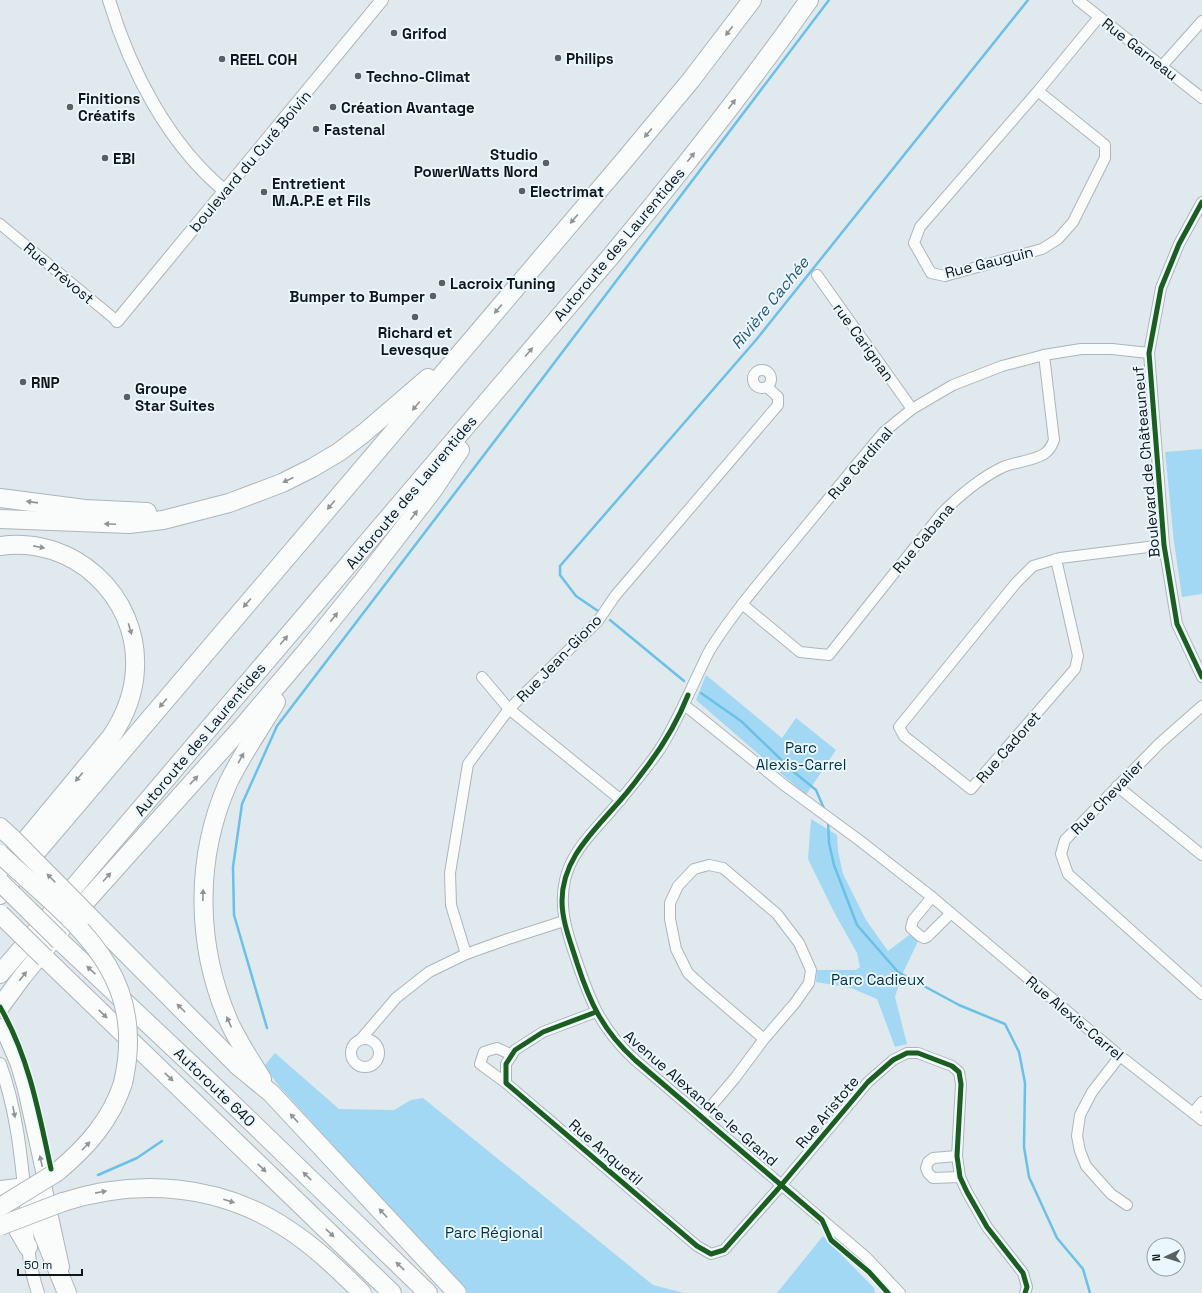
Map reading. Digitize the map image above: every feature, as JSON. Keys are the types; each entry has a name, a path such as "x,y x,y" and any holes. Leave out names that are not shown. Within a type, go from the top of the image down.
{"highway":[{"path":"0,895 657,121 700,69 752,0"},
{"name":"Autoroute des Laurentides","path":"0,974 606,262 680,172 762,65 809,0"},
{"path":"0,519 129,524 163,520 229,503 257,494 296,477 346,447 468,344"},
{"path":"0,1007 22,977 63,927 244,725 309,648 433,490 504,382"},
{"path":"0,498 111,511 190,513"},
{"path":"0,546 23,544 51,549 78,561 93,572 111,591 124,612 133,640 135,668 129,704 122,720 111,737 0,871"},
{"path":"271,1093 233,1031 224,1011 216,986 208,957 204,930 204,875 212,829 228,783 250,742 309,648"},
{"path":"6,833 238,1066 271,1093 458,1293"},
{"path":"0,854 77,926 98,950 109,967 120,992 128,1025 128,1056 123,1083 116,1102 103,1125 83,1149 57,1172 0,1207"},
{"name":"Autoroute 640","path":"0,882 428,1293"},
{"name":"Autoroute 640","path":"0,914 392,1293"},
{"path":"0,925 45,958"},
{"path":"0,984 12,960"},
{"path":"0,1190 24,1187 32,1188 43,1234 68,1293"},
{"path":"0,1226 63,1202 102,1192 141,1187 183,1190 224,1199 260,1213 289,1230 321,1254 362,1293"},
{"path":"0,1211 13,1221 28,1247"}],"street":[{"path":"110,0 127,50 159,113 175,137 194,161 206,175 224,191"},
{"name":"boulevard du Curé Boivin","path":"117,321 382,0"},
{"name":"Rue Garneau","path":"1078,0 1202,98"},
{"name":"Rue Gauguin","path":"1038,91 1105,146 1105,158 1074,222 1058,239 1042,249 945,276 931,273 914,243 920,227 1038,91 1099,16"},
{"path":"1162,66 1202,21"},
{"name":"Boulevard de Châteauneuf","path":"1202,202 1179,244 1161,288 1149,353 1164,545 1177,624 1202,677"},
{"name":"Rue Prévost","path":"0,224 117,321"},
{"name":"rue Carignan","path":"816,275 912,409"},
{"name":"Rue Cardinal","path":"684,705 712,646 742,604 879,438 912,409 953,385 1002,366 1044,355 1081,349 1112,349 1149,353"},
{"name":"Rue Cabana","path":"742,604 800,652 829,655 942,513 960,495 1004,467 1043,455 1051,449 1054,440 1044,355"},
{"name":"Rue Jean-Giono","path":"466,954 450,906 450,873 468,764 509,709 598,621 615,596 778,405 778,397 767,387"},
{"name":"Rue Cadoret","path":"1056,559 1078,656 1075,669 971,789 904,736 899,727 1016,583 1033,566 1056,559 1164,545"},
{"path":"482,677 509,709 620,800"},
{"name":"Avenue Alexandre-le-Grand","path":"684,705 660,749 620,800 580,847 570,864 565,879 562,894 564,921 588,995 596,1012 610,1034 624,1049 866,1257 900,1293"},
{"name":"Rue Alexis-Carrel","path":"684,705 784,785 859,840 932,897 1120,1056 1202,1120"},
{"name":"Rue Chevalier","path":"1202,706 1160,743 1065,840 1061,854 1068,874 1202,994"},
{"path":"1117,786 1202,855"},
{"path":"702,1117 736,1078 764,1039 795,1003 809,983 811,970 799,944 777,914 723,868 709,865 694,870 678,886 670,903 670,919 676,949 688,973 764,1039"},
{"path":"932,897 911,924 911,928 916,934 924,938 927,937 951,913"},
{"path":"361,1039 396,998 429,972 466,954 564,921"},
{"path":"506,1083 506,1064 515,1050 543,1032 596,1012"},
{"path":"1,1026 17,1065 24,1088 68,1293"},
{"name":"Rue Anquetil","path":"512,1055 497,1048 484,1052 480,1064 506,1083 697,1246 711,1254 724,1250 781,1185"},
{"name":"Rue Aristote","path":"781,1185 868,1082 893,1060 907,1053 918,1053 952,1066 959,1072 961,1084 957,1156 960,1177 987,1227 1023,1273 1027,1287 1025,1293"},
{"path":"1120,1056 1092,1092 1080,1115 1077,1136 1080,1151 1086,1166 1111,1194 1127,1205"},
{"path":"0,1064 14,1114 24,1187 28,1226 28,1247 38,1293"},
{"path":"1193,1113 1202,1102"},
{"path":"957,1156 933,1158 928,1162 926,1168 928,1173 933,1178 960,1177"}],"green space":[{"path":"1202,449 1202,594 1182,597 1174,542 1165,452"},
{"name":"Parc Alexis-Carrel","path":"706,675 782,738 796,718 836,750 806,795 696,700"},
{"name":"Parc Cadieux","path":"811,819 837,835 838,851 843,874 866,920 888,951 912,933 920,937 902,975 895,997 907,1044 895,1047 877,999 851,988 816,982 817,970 856,970 860,967 857,953 834,912 808,859"},
{"name":"Parc Régional","path":"275,1053 339,1109 394,1110 411,1100 423,1098 653,1285 684,1293 467,1293 279,1086 264,1066"},
{"path":"823,1236 874,1288 875,1293 777,1293"}],"waterway":[{"path":"267,1028 234,915 233,867 242,804 277,726 829,0"},
{"name":"Rivière Cachée","path":"598,611 576,596 560,575 560,566 756,340 1028,0"},
{"name":"Rivière Cachée","path":"610,620 684,681"},
{"name":"Rivière Cachée","path":"701,693 741,721 794,772 816,790 825,811"},
{"name":"Rivière Cachée","path":"828,821 829,843 834,865 857,925 898,972 959,1005 1005,1024 1019,1052 1025,1083 1024,1147 1029,1177 1057,1238 1083,1269 1090,1293"},
{"path":"98,1175 137,1158 162,1141"}],"cycle path":[{"path":"1202,202 1179,244 1161,288 1149,353 1164,545 1177,624 1202,677"},
{"path":"688,695 674,726 656,755 584,843 566,875 563,888 562,909 567,932 577,963 587,991 599,1016 614,1038 624,1049 822,1220 831,1240 869,1272 888,1293"},
{"path":"0,1007 19,1046 26,1065 51,1169"},
{"path":"596,1012 543,1032 515,1050 506,1064 506,1083 697,1246 711,1254 724,1250 778,1189 868,1082 893,1060 907,1053 918,1053 952,1066 959,1072 961,1084 957,1156 960,1177 987,1227 1023,1273 1027,1287 1025,1293"}],"place":[{"name":"Grifod","path":"394,33"},
{"name":"Philips","path":"558,58"},
{"name":"REEL COH","path":"222,59"},
{"name":"Techno-Climat","path":"358,76"},
{"name":"Finitions Créatifs","path":"70,107"},
{"name":"Création Avantage","path":"333,107"},
{"name":"Fastenal","path":"316,129"},
{"name":"EBI","path":"105,158"},
{"name":"Studio PowerWatts Nord","path":"546,163"},
{"name":"Electrimat","path":"522,191"},
{"name":"Entretient M.A.P.E et Fils","path":"264,192"},
{"name":"Lacroix Tuning","path":"442,283"},
{"name":"Bumper to Bumper","path":"433,296"},
{"name":"Richard et Levesque","path":"415,317"},
{"name":"RNP","path":"23,382"},
{"name":"Groupe Star Suites","path":"127,397"}]}
